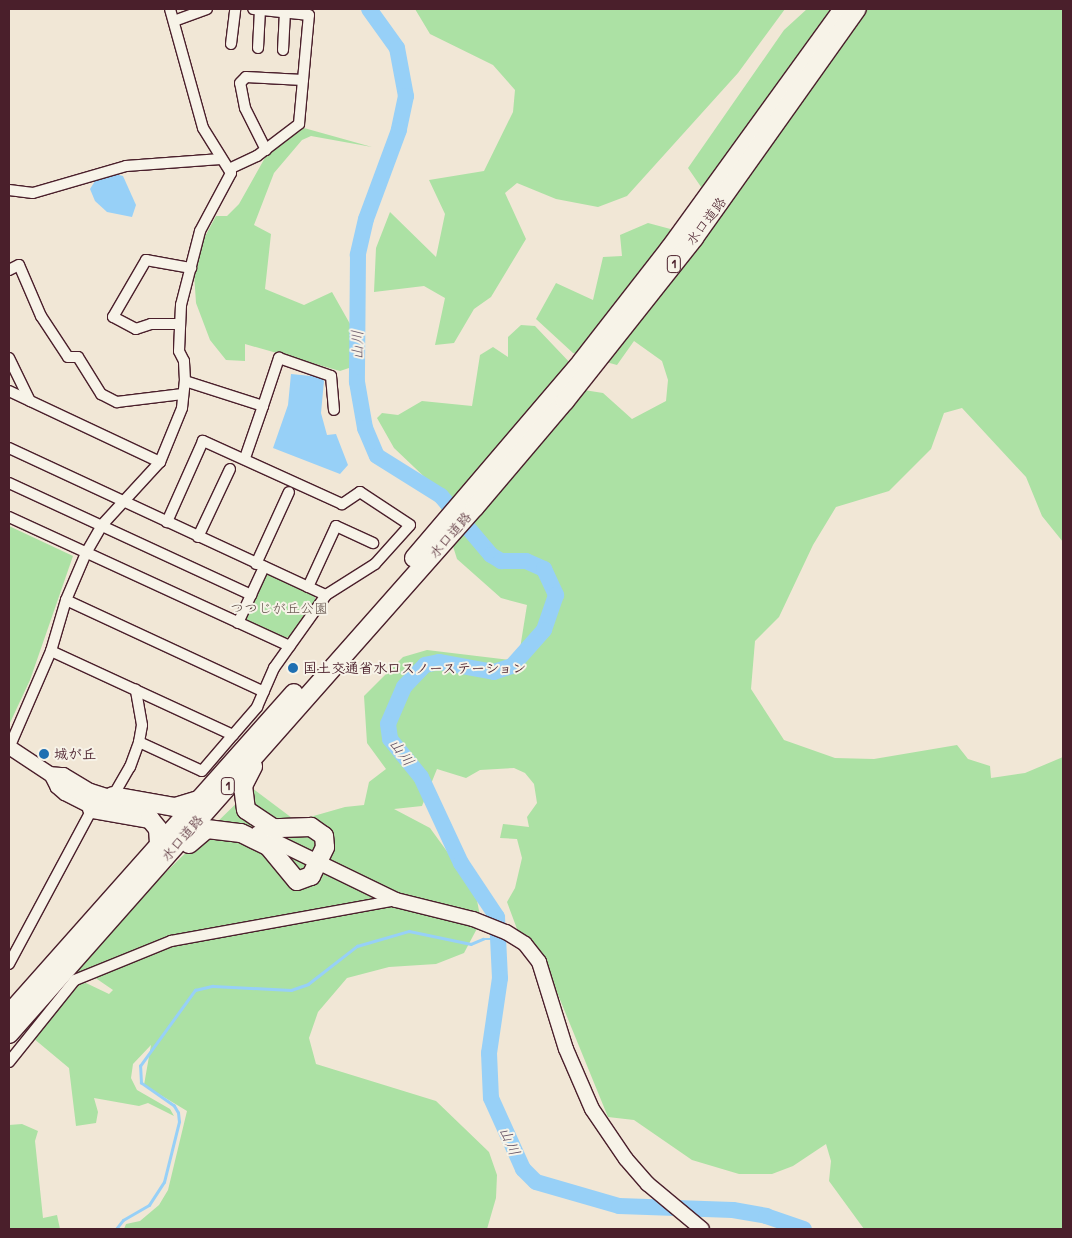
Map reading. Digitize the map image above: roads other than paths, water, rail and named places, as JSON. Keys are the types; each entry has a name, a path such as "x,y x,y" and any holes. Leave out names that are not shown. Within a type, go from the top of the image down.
{"highway":[{"name":"水口道路","path":"471,502 670,248 842,9"},
{"name":"水口道路","path":"9,1034 260,750 471,502 565,401 694,238 858,9"},
{"name":"水口道路","path":"9,1014 198,800 444,533"},
{"path":"149,876 158,874 199,834 209,829 241,832 260,842 297,881 307,880 326,844 323,833 311,827 273,828 260,822 246,810 243,786 260,750"},
{"path":"113,796 175,807 198,800"},
{"path":"92,809 150,819 158,829 159,844"}],"street":[{"path":"170,9 203,128 229,169 226,186 200,230 178,324 179,351 184,361 185,381 177,424 160,462 102,525 86,553 66,600 51,651 9,748 77,792 97,800 176,815"},
{"path":"231,44 235,9"},
{"path":"174,21 201,10"},
{"path":"229,169 266,150 299,124 309,15 260,10 258,48"},
{"path":"283,50 285,13"},
{"path":"266,150 245,108 240,83 246,76 303,80"},
{"path":"9,190 33,193 126,166 221,159"},
{"path":"178,324 151,324 136,329 113,317 146,260 191,268"},
{"path":"9,270 19,265 41,316 68,357 78,357 101,394 117,402 183,394"},
{"path":"9,358 30,401"},
{"path":"245,458 279,358 331,376 334,410"},
{"path":"185,381 263,406"},
{"path":"9,391 160,462"},
{"path":"139,742 202,771 257,707 274,668 326,595 375,564 410,525 360,492 342,504 245,458 203,441 167,522"},
{"path":"9,448 326,595"},
{"path":"198,536 230,469"},
{"path":"9,483 250,595"},
{"path":"238,623 289,492"},
{"path":"9,517 290,646"},
{"path":"308,587 336,526 373,543"},
{"path":"66,600 264,692"},
{"path":"51,651 233,735"},
{"path":"48,772 64,773 91,789 113,796 130,767 139,742 142,724 136,690"},
{"path":"9,964 13,950 92,809 64,795 56,788 48,772"},
{"path":"212,820 250,830 396,900 489,925 506,932 525,944 539,962 566,1049 592,1109 626,1159 685,1218 702,1229"},
{"path":"9,1062 66,987 75,980 171,941 396,900"}],"water":[{"path":"115,174 123,176 136,205 132,217 107,212 95,201 90,189 95,181"},
{"path":"291,374 321,377 324,381 321,413 327,435 336,434 348,465 340,474 273,448 288,405"}],"waterway":[{"name":"山川","path":"369,9 397,48 406,96 399,130 366,219 358,255 357,382 365,428 377,456 441,496 491,555 501,561 526,561 544,569 556,595 544,630 512,666 494,672 439,662 425,665 404,687 388,724 390,739 421,777 461,863 497,917 500,978 489,1053 491,1098 523,1169 536,1182 619,1206 733,1210 766,1216 804,1229"},
{"path":"116,1229 123,1220 149,1205 164,1182 179,1122 178,1113 174,1106 141,1083 140,1066 195,990 213,986 291,990 308,984 357,946 409,931 471,944 483,939 495,939"}],"place":[{"name":"国土交通省水口スノーステーション","path":"293,668"},
{"name":"城が丘","path":"44,754"}],"park label":[{"name":"つつじが丘公園","path":"279,608"}]}
